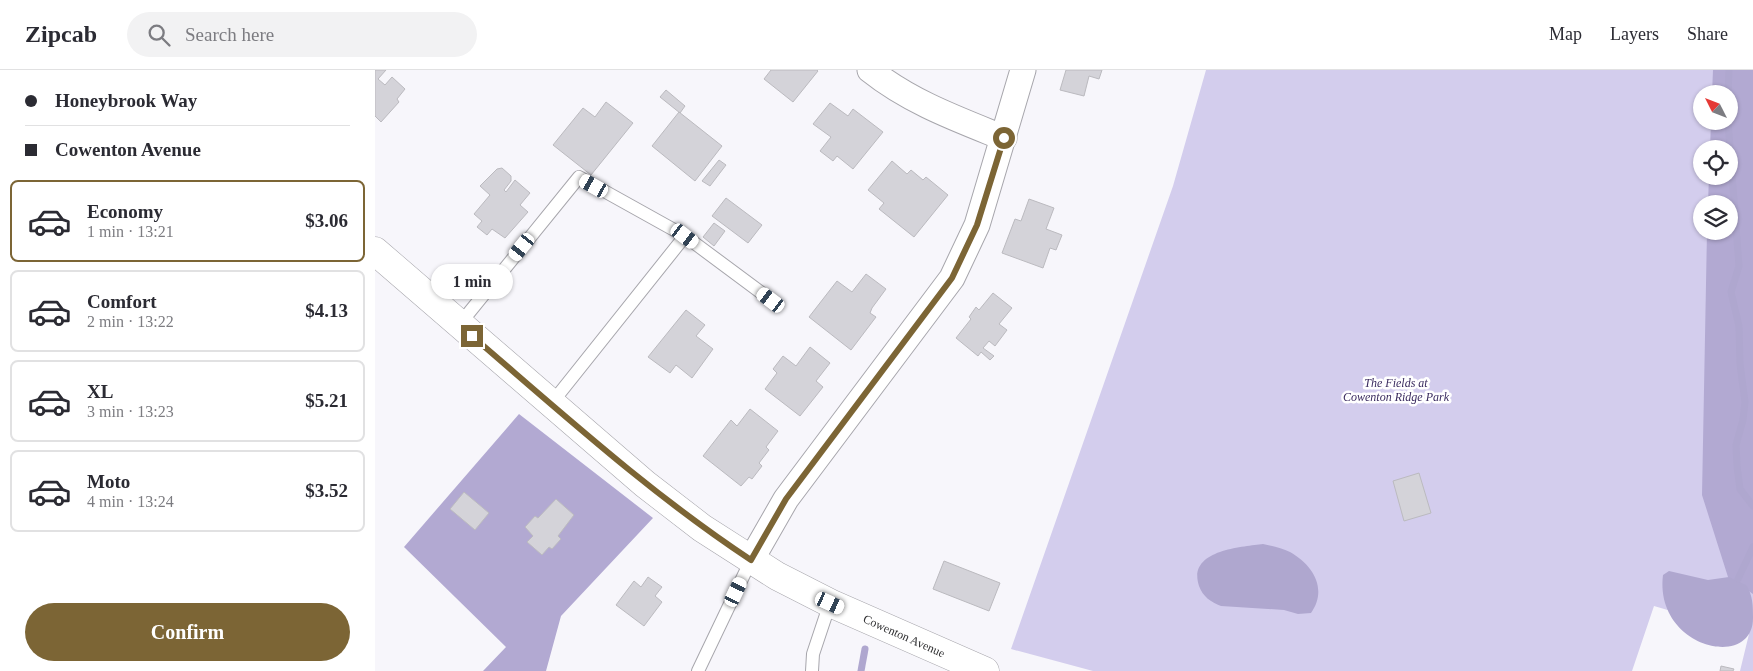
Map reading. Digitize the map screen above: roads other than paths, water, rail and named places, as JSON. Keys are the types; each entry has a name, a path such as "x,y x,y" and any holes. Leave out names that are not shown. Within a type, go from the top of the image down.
{"street":[{"path":"870,70 906,95 930,108 1004,138"},
{"path":"751,560 786,499 952,278 977,225 1023,70"},
{"name":"Cowenton Avenue","path":"375,251 551,404 675,508 751,560 830,603 985,671"}],"lane":[{"path":"459,325 579,177 685,236 771,300"},
{"path":"551,404 685,236"},
{"path":"698,671 751,560"},
{"path":"812,671 813,654 830,603"}],"waterway":[{"path":"1728,85 1729,70"},
{"path":"1729,130 1739,266 1731,292 1739,326 1740,364 1745,402 1743,420 1736,445 1737,466 1740,489 1753,506"},
{"path":"1738,579 1753,547"},
{"path":"861,671 865,649"}],"park label":[{"name":"The Fields at Cowenton Ridge Park","path":"1396,390"}]}
